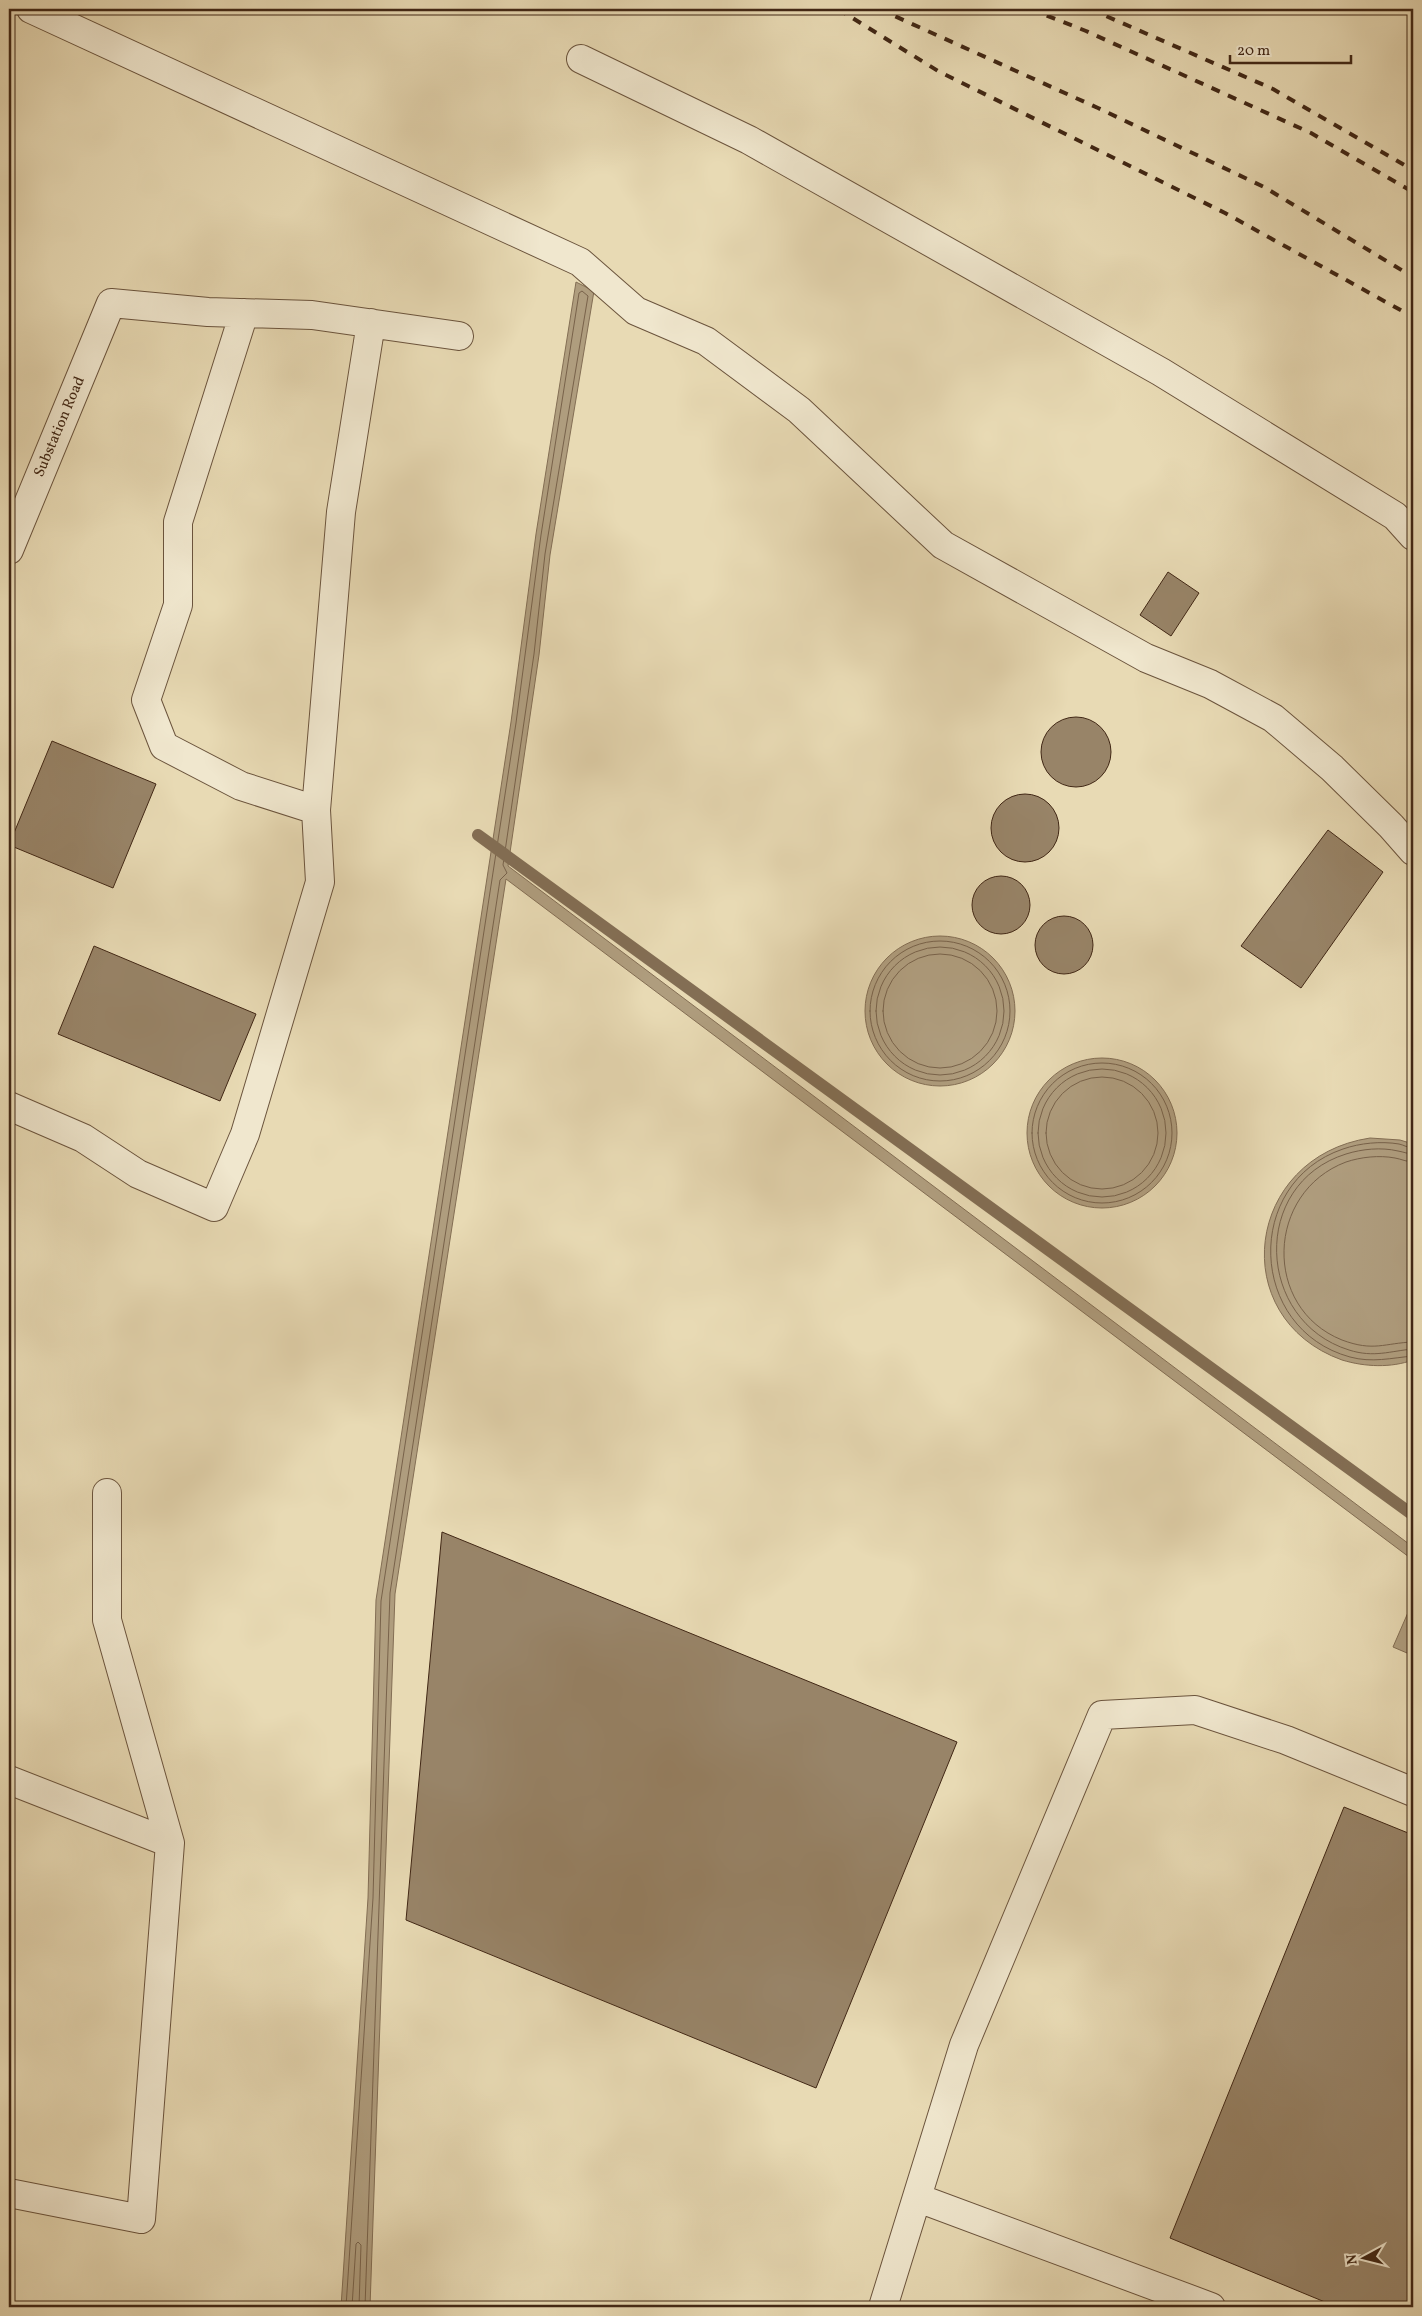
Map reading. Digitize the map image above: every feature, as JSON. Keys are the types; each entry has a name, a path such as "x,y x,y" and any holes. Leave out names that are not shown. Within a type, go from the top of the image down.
{"street":[{"path":"31,9 580,262 636,311 706,341 799,410 943,545 1146,658 1210,684 1272,718 1332,768 1391,826 1413,851"},
{"path":"581,59 749,140 1161,372 1395,516 1413,536"},
{"name":"Substation Road","path":"9,550 111,303 244,313"},
{"path":"316,810 241,786 164,746 146,700 178,605 178,522 244,313 312,315 459,336"},
{"path":"9,1106 84,1138 138,1174 214,1207 245,1134 320,882 316,810 341,512 371,323"},
{"path":"9,2193 141,2220 170,1844 107,1620 107,1493"},
{"path":"883,2307 964,2045 1102,1715 1195,1710 1286,1740 1413,1792"},
{"path":"9,1780 170,1844"},
{"path":"918,2198 1210,2307"}],"water":[{"path":"576,282 594,291 550,555 539,655 508,866 1413,1547 1413,1560 506,879 395,1594 370,2307 341,2307 368,1898 376,1600 511,722 536,534"},
{"path":"940,936 955,937 969,941 982,948 993,958 1003,969 1010,982 1014,996 1014,1026 1010,1040 1003,1053 993,1064 982,1074 969,1081 955,1085 940,1086 925,1085 911,1081 898,1074 887,1064 877,1053 870,1040 866,1026 865,1011 866,996 870,982 877,969 887,958 898,948 911,941 925,937"},
{"path":"1102,1058 1117,1059 1131,1063 1144,1070 1155,1080 1165,1091 1172,1104 1176,1118 1176,1148 1172,1162 1165,1175 1155,1186 1144,1196 1131,1203 1117,1207 1102,1208 1087,1207 1073,1203 1060,1196 1049,1186 1039,1175 1032,1162 1028,1148 1027,1133 1028,1118 1032,1104 1039,1091 1049,1080 1060,1070 1073,1063 1087,1059"},
{"path":"1370,1138 1400,1140 1413,1144 1413,1360 1405,1363 1369,1365 1342,1360 1304,1339 1279,1310 1266,1276 1265,1240 1275,1206 1296,1175 1328,1151"},
{"path":"1413,1601 1413,1638 1407,1653 1393,1647"}],"building":[{"path":"1168,572 1199,593 1171,636 1140,615"},
{"path":"1076,717 1089,720 1101,727 1108,739 1111,752 1108,765 1101,777 1089,784 1076,787 1063,784 1051,777 1044,765 1041,752 1044,739 1051,727 1063,720"},
{"path":"52,741 156,784 113,888 9,845"},
{"path":"1025,794 1038,797 1049,804 1056,815 1059,828 1056,841 1049,852 1038,859 1025,862 1012,859 1001,852 994,841 991,828 994,815 1001,804 1012,797"},
{"path":"1328,830 1383,872 1301,988 1241,946"},
{"path":"1001,876 1017,881 1025,889 1030,905 1025,921 1017,929 1001,934 985,929 977,921 972,905 977,889 985,881"},
{"path":"1064,916 1075,918 1088,929 1093,945 1091,956 1080,969 1064,974 1053,972 1040,961 1035,945 1037,934 1048,921"},
{"path":"94,946 256,1014 220,1101 58,1034"},
{"path":"442,1532 957,1742 816,2088 406,1920"},
{"path":"1344,1807 1413,1835 1413,2307 1337,2307 1170,2238"}],"waterway":[{"path":"478,835 1413,1515"}],"railway":[{"path":"838,9 938,71 1225,213 1413,317"},
{"path":"879,9 1098,108 1264,187 1413,277"},
{"path":"1030,9 1086,31 1311,133 1413,192"},
{"path":"1090,9 1273,89 1413,170"}]}
